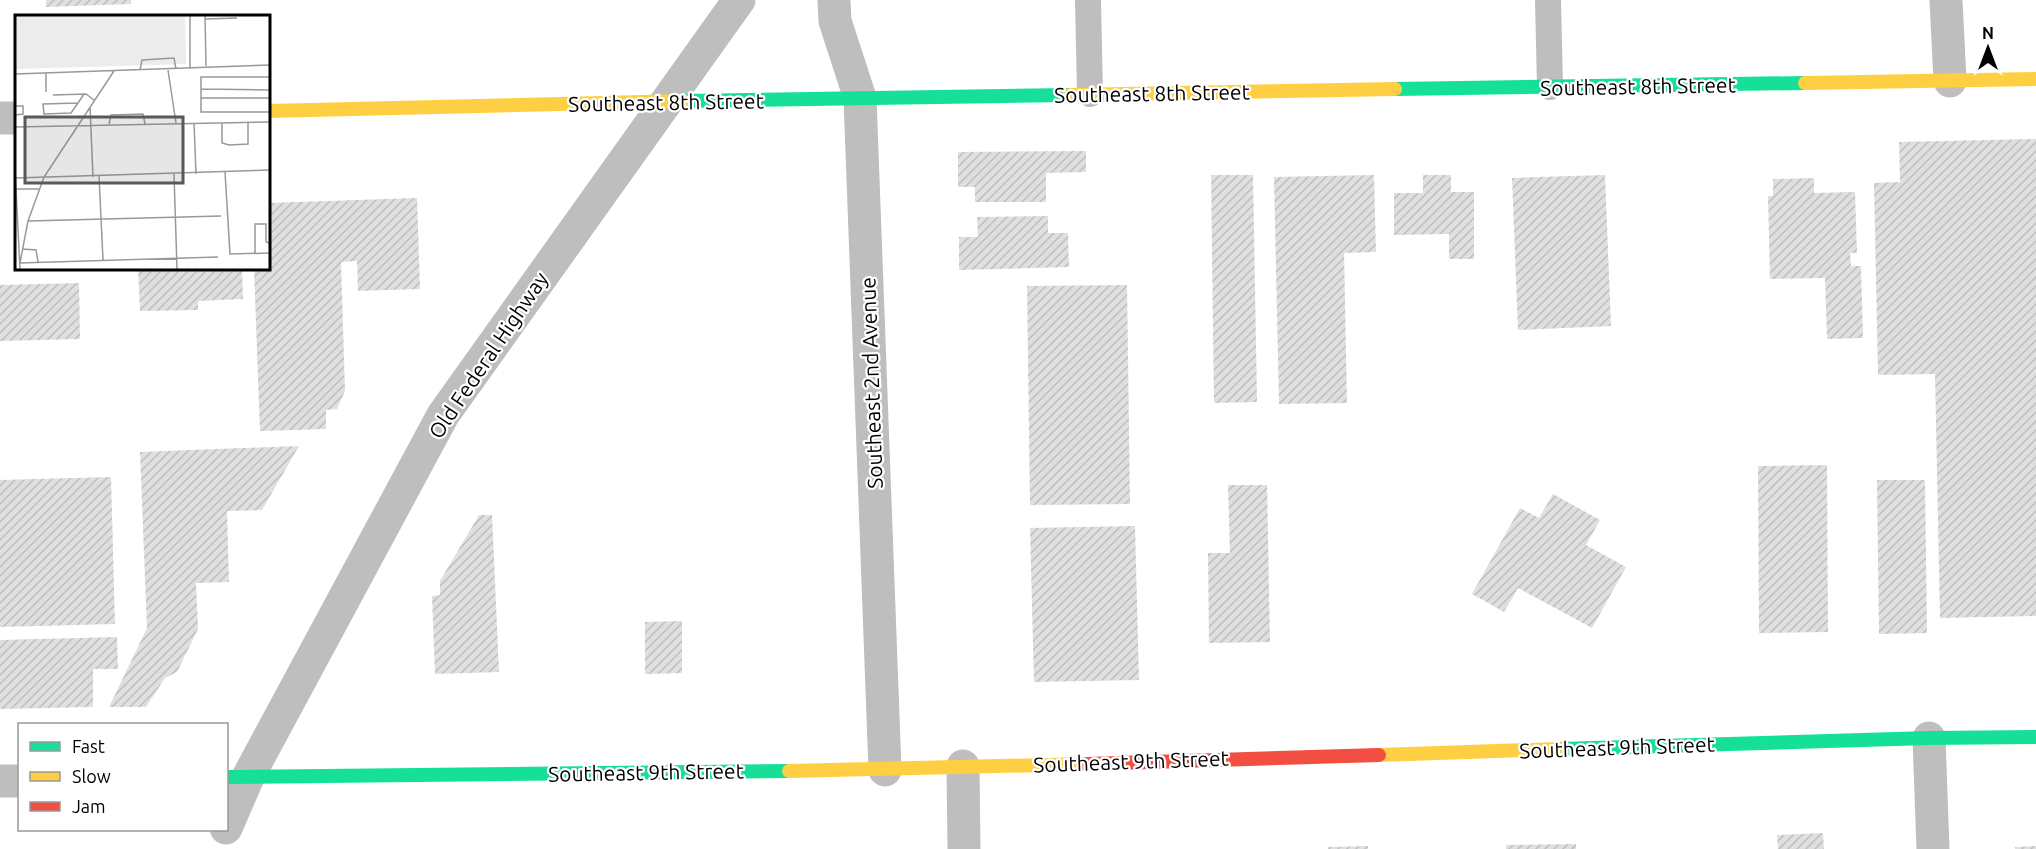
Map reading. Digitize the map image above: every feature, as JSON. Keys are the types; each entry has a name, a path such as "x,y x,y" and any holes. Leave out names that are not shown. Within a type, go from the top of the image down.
{"street":[{"name":"Old Federal Highway","path":"228,820 237,777 443,415 739,0"},
{"name":"Southeast 2nd Avenue","path":"834,0 835,21 860,98 885,770"},
{"path":"1946,0 1950,81"},
{"name":"Southeast 8th Street","path":"270,111 666,101 2036,79"},
{"name":"Southeast 9th Street","path":"237,777 885,770 2036,736"},
{"path":"1929,738 1933,849"},
{"path":"963,766 964,849"},
{"path":"0,782 18,781"},
{"name":"Old Federal Highway","path":"218,849 225,831"}],"lane":[{"path":"1088,0 1090,94"},
{"path":"1548,0 1550,87"}],"building":[{"path":"46,0 131,0 131,4 46,7"},
{"path":"2036,139 2036,616 1940,618 1935,374 1878,375 1874,183 1900,182 1899,142"},
{"path":"1086,151 1086,172 1046,173 1046,202 975,202 975,187 958,187 958,152"},
{"path":"1211,175 1253,175 1257,402 1214,403"},
{"path":"1374,175 1376,252 1344,253 1347,403 1279,404 1274,177"},
{"path":"1423,175 1451,175 1451,192 1474,192 1474,259 1449,259 1449,234 1394,235 1394,193 1423,193"},
{"path":"1605,175 1611,326 1518,330 1512,178"},
{"path":"1814,178 1814,193 1855,192 1857,253 1850,253 1851,266 1861,266 1863,338 1827,339 1825,278 1770,279 1768,196 1773,196 1773,179"},
{"path":"417,198 420,289 358,291 357,261 341,262 345,391 337,409 326,410 326,429 260,431 254,270 270,270 270,203"},
{"path":"1048,216 1048,233 1068,233 1069,267 959,270 959,237 978,237 977,217"},
{"path":"138,270 242,270 243,299 198,301 198,310 140,311"},
{"path":"79,283 80,339 0,341 0,285"},
{"path":"1127,285 1130,504 1030,505 1027,286"},
{"path":"299,446 262,510 227,511 229,582 196,583 198,629 177,672 165,678 146,707 109,707 147,628 140,452"},
{"path":"1827,465 1828,632 1759,633 1758,466"},
{"path":"111,477 115,624 0,627 0,480"},
{"path":"1877,480 1925,480 1927,633 1879,634"},
{"path":"1228,485 1267,485 1270,642 1209,643 1208,553 1230,553"},
{"path":"1553,494 1600,520 1586,545 1626,567 1592,628 1518,588 1504,612 1472,594 1520,508 1539,518"},
{"path":"479,515 492,515 499,672 435,674 432,596 440,595 440,581"},
{"path":"1135,526 1139,680 1034,682 1030,528"},
{"path":"682,621 682,673 645,674 645,622"},
{"path":"117,637 118,669 93,669 93,707 0,709 0,640"},
{"path":"1823,833 1824,849 1778,849 1777,835"},
{"path":"1576,844 1576,849 1506,849 1506,845"},
{"path":"1368,846 1368,849 1328,849 1328,847"},
{"path":"2036,846 2036,849 2015,849 2015,847"}],"traffic: fast":[{"path":"1395,89 1805,83"},
{"path":"683,101 1070,95"},
{"path":"1559,749 2036,737"},
{"path":"228,777 789,771"}],"traffic: slow":[{"path":"1805,83 2036,79"},
{"path":"1070,95 1395,89"},
{"path":"270,111 683,101"},
{"path":"1379,755 1559,749"},
{"path":"789,771 1087,764"}],"traffic: jam":[{"path":"1087,764 1379,755"}]}
